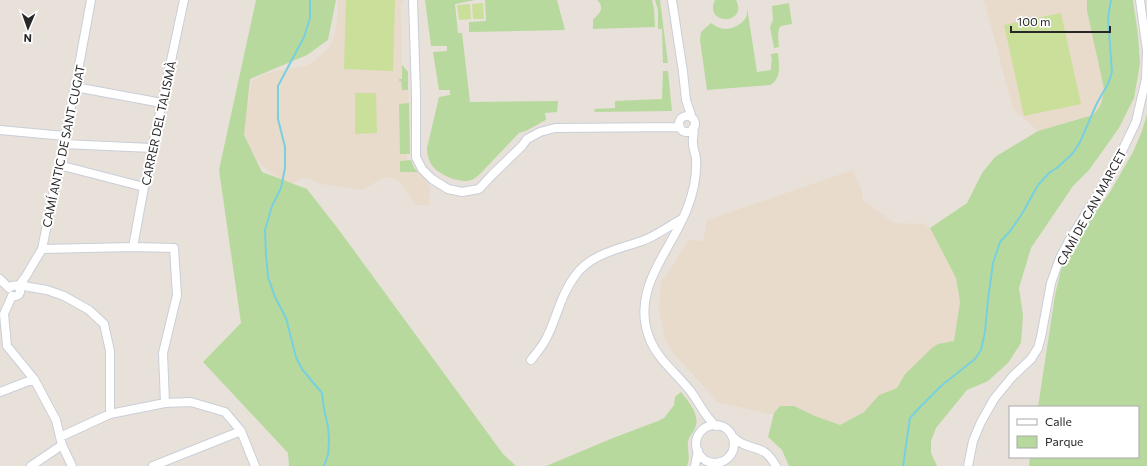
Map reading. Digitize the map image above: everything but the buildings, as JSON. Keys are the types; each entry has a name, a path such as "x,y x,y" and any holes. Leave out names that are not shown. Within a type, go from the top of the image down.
{"street":[{"name":"CAMÍ ANTIC DE SANT CUGAT","path":"19,288 42,249 76,87 91,0"},
{"name":"CARRER DEL TALISMÀ","path":"133,247 152,148 184,0"},
{"path":"413,0 416,94 416,157 422,169 432,179 448,189 462,192 479,189 522,146 527,139 540,132 555,128 686,129 695,124 686,100 672,0"},
{"name":"CAMÍ DE CAN MARCET","path":"968,466 973,441 981,422 994,399 1012,377 1031,359 1038,348 1051,283 1060,258 1070,238 1112,172 1136,122 1146,79 1147,58 1145,30 1140,0"},
{"path":"76,87 162,103"},
{"path":"686,100 683,118 680,122 686,129 692,142 696,157 696,169 690,199 678,230 668,244 653,273 644,303 645,316 651,341 663,361 695,396 706,417 716,426"},
{"path":"683,118 687,116 692,118"},
{"path":"0,130 64,140 152,148"},
{"path":"59,166 144,187"},
{"path":"531,360 544,343 569,284 584,266 602,255 643,241 682,219"},
{"path":"654,235 668,244"},
{"path":"42,249 133,247 174,248 177,295 163,353 165,403"},
{"path":"0,279 9,288 9,293 12,296"},
{"path":"9,288 14,285 19,288 29,286 64,296 88,310 104,324 110,351 110,414"},
{"path":"12,296 18,296 20,293 19,288"},
{"path":"12,296 4,314 7,346 34,379 56,420 61,441 72,466"},
{"path":"0,392 34,379"},
{"path":"31,466 61,441 110,414 165,403 192,402 225,412 241,431 255,466"},
{"path":"702,411 703,418 701,431 696,447 701,457 709,462 723,462 737,449 744,446 750,446"},
{"path":"701,431 708,427 716,426 726,429 739,442 763,451 776,466"},
{"path":"152,466 170,463 241,431"},
{"path":"732,436 734,446 732,453"},
{"path":"695,466 698,451"},
{"path":"700,466 709,462"}],"shaded area":[{"path":"337,0 404,0 401,3 402,65 408,72 410,154 407,154 407,160 411,160 414,168 429,182 429,205 416,205 399,181 391,178 382,178 363,190 320,184 308,178 301,179 292,184 282,180 264,168 252,152 244,135 240,101 249,102 251,81 265,74 279,70 307,66 321,55 331,45 335,33 338,10"},
{"path":"984,0 1087,0 1087,11 1104,89 1103,100 1093,115 1038,131 1013,109"},
{"path":"853,170 862,191 863,200 894,223 924,224 930,228 956,278 960,302 954,341 938,344 905,374 897,388 879,395 864,412 840,425 815,416 794,406 780,406 774,413 769,414 717,402 672,352 665,339 659,311 661,281 669,272 688,240 703,241 707,220"}],"green space":[{"path":"256,0 336,0 328,40 307,55 250,79 244,135 262,172 307,189 339,230 503,454 516,466 289,466 288,453 203,362 241,323 219,170"},
{"path":"346,0 395,0 393,71 344,69"},
{"path":"425,0 475,0 455,4 458,33 462,33 470,102 558,101 557,112 545,113 546,120 519,133 479,175 472,180 461,181 443,175 434,168 428,156 427,148 439,97 450,95 450,90 439,90 433,52 447,51 447,46 431,46"},
{"path":"485,0 557,0 565,30 469,32 469,22 486,21"},
{"path":"597,0 652,0 655,27 593,29 593,19 601,10 601,5"},
{"path":"655,0 660,0 668,63 663,63 662,29 658,29 658,10"},
{"path":"715,0 736,0 738,8 737,14 732,18 720,18 715,14 713,8"},
{"path":"1087,0 1133,0 1140,64 1134,98 1119,128 1089,170 1073,186 1031,248 1019,288 1023,315 1021,343 1008,363 988,381 967,390 936,428 931,441 931,453 937,466 789,466 782,450 768,437 774,413 780,406 794,406 815,416 840,425 864,412 879,395 897,388 905,374 932,348 938,344 954,341 960,302 956,278 930,228 967,203 982,173 995,157 1038,131 1093,115 1098,109 1102,100 1104,89 1087,11"},
{"path":"483,3 484,19 473,19 472,4"},
{"path":"789,3 792,24 781,26 779,28 779,47 774,48 770,27 773,20 772,6"},
{"path":"470,4 471,19 459,20 457,5"},
{"path":"747,7 757,72 771,70 771,54 778,53 778,75 774,82 770,85 707,90 700,40 701,32 711,23 724,29 737,26 746,18"},
{"path":"1061,13 1081,104 1024,116 1004,25"},
{"path":"402,65 408,72 408,90 402,90 401,81 399,81 399,79 402,79"},
{"path":"663,71 668,71 672,111 595,112 594,109 615,108 615,101 662,99"},
{"path":"355,93 376,93 377,133 355,134"},
{"path":"409,103 410,154 400,154 399,104"},
{"path":"1147,114 1147,466 1029,466 1030,458 1139,458 1139,406 1038,406 1055,295 1062,266 1087,224 1110,192 1133,152"},
{"path":"411,160 414,168 418,172 400,172 400,161"},
{"path":"681,392 693,408 696,418 695,428 688,442 689,459 687,466 546,466 664,418 674,405 675,397"}],"waterway":[{"path":"310,0 310,18 304,37 278,86 278,119 285,147 285,168 281,188 272,206 265,230 268,277 275,297 286,318 296,357 302,369 322,393 329,441 328,455 324,466"},
{"path":"903,466 910,418 941,386 975,359 981,350 985,332 993,263 1000,242 1011,230 1038,185 1049,173 1057,168 1073,153 1080,142 1097,103 1108,84 1112,72 1108,18 1111,0"}]}
